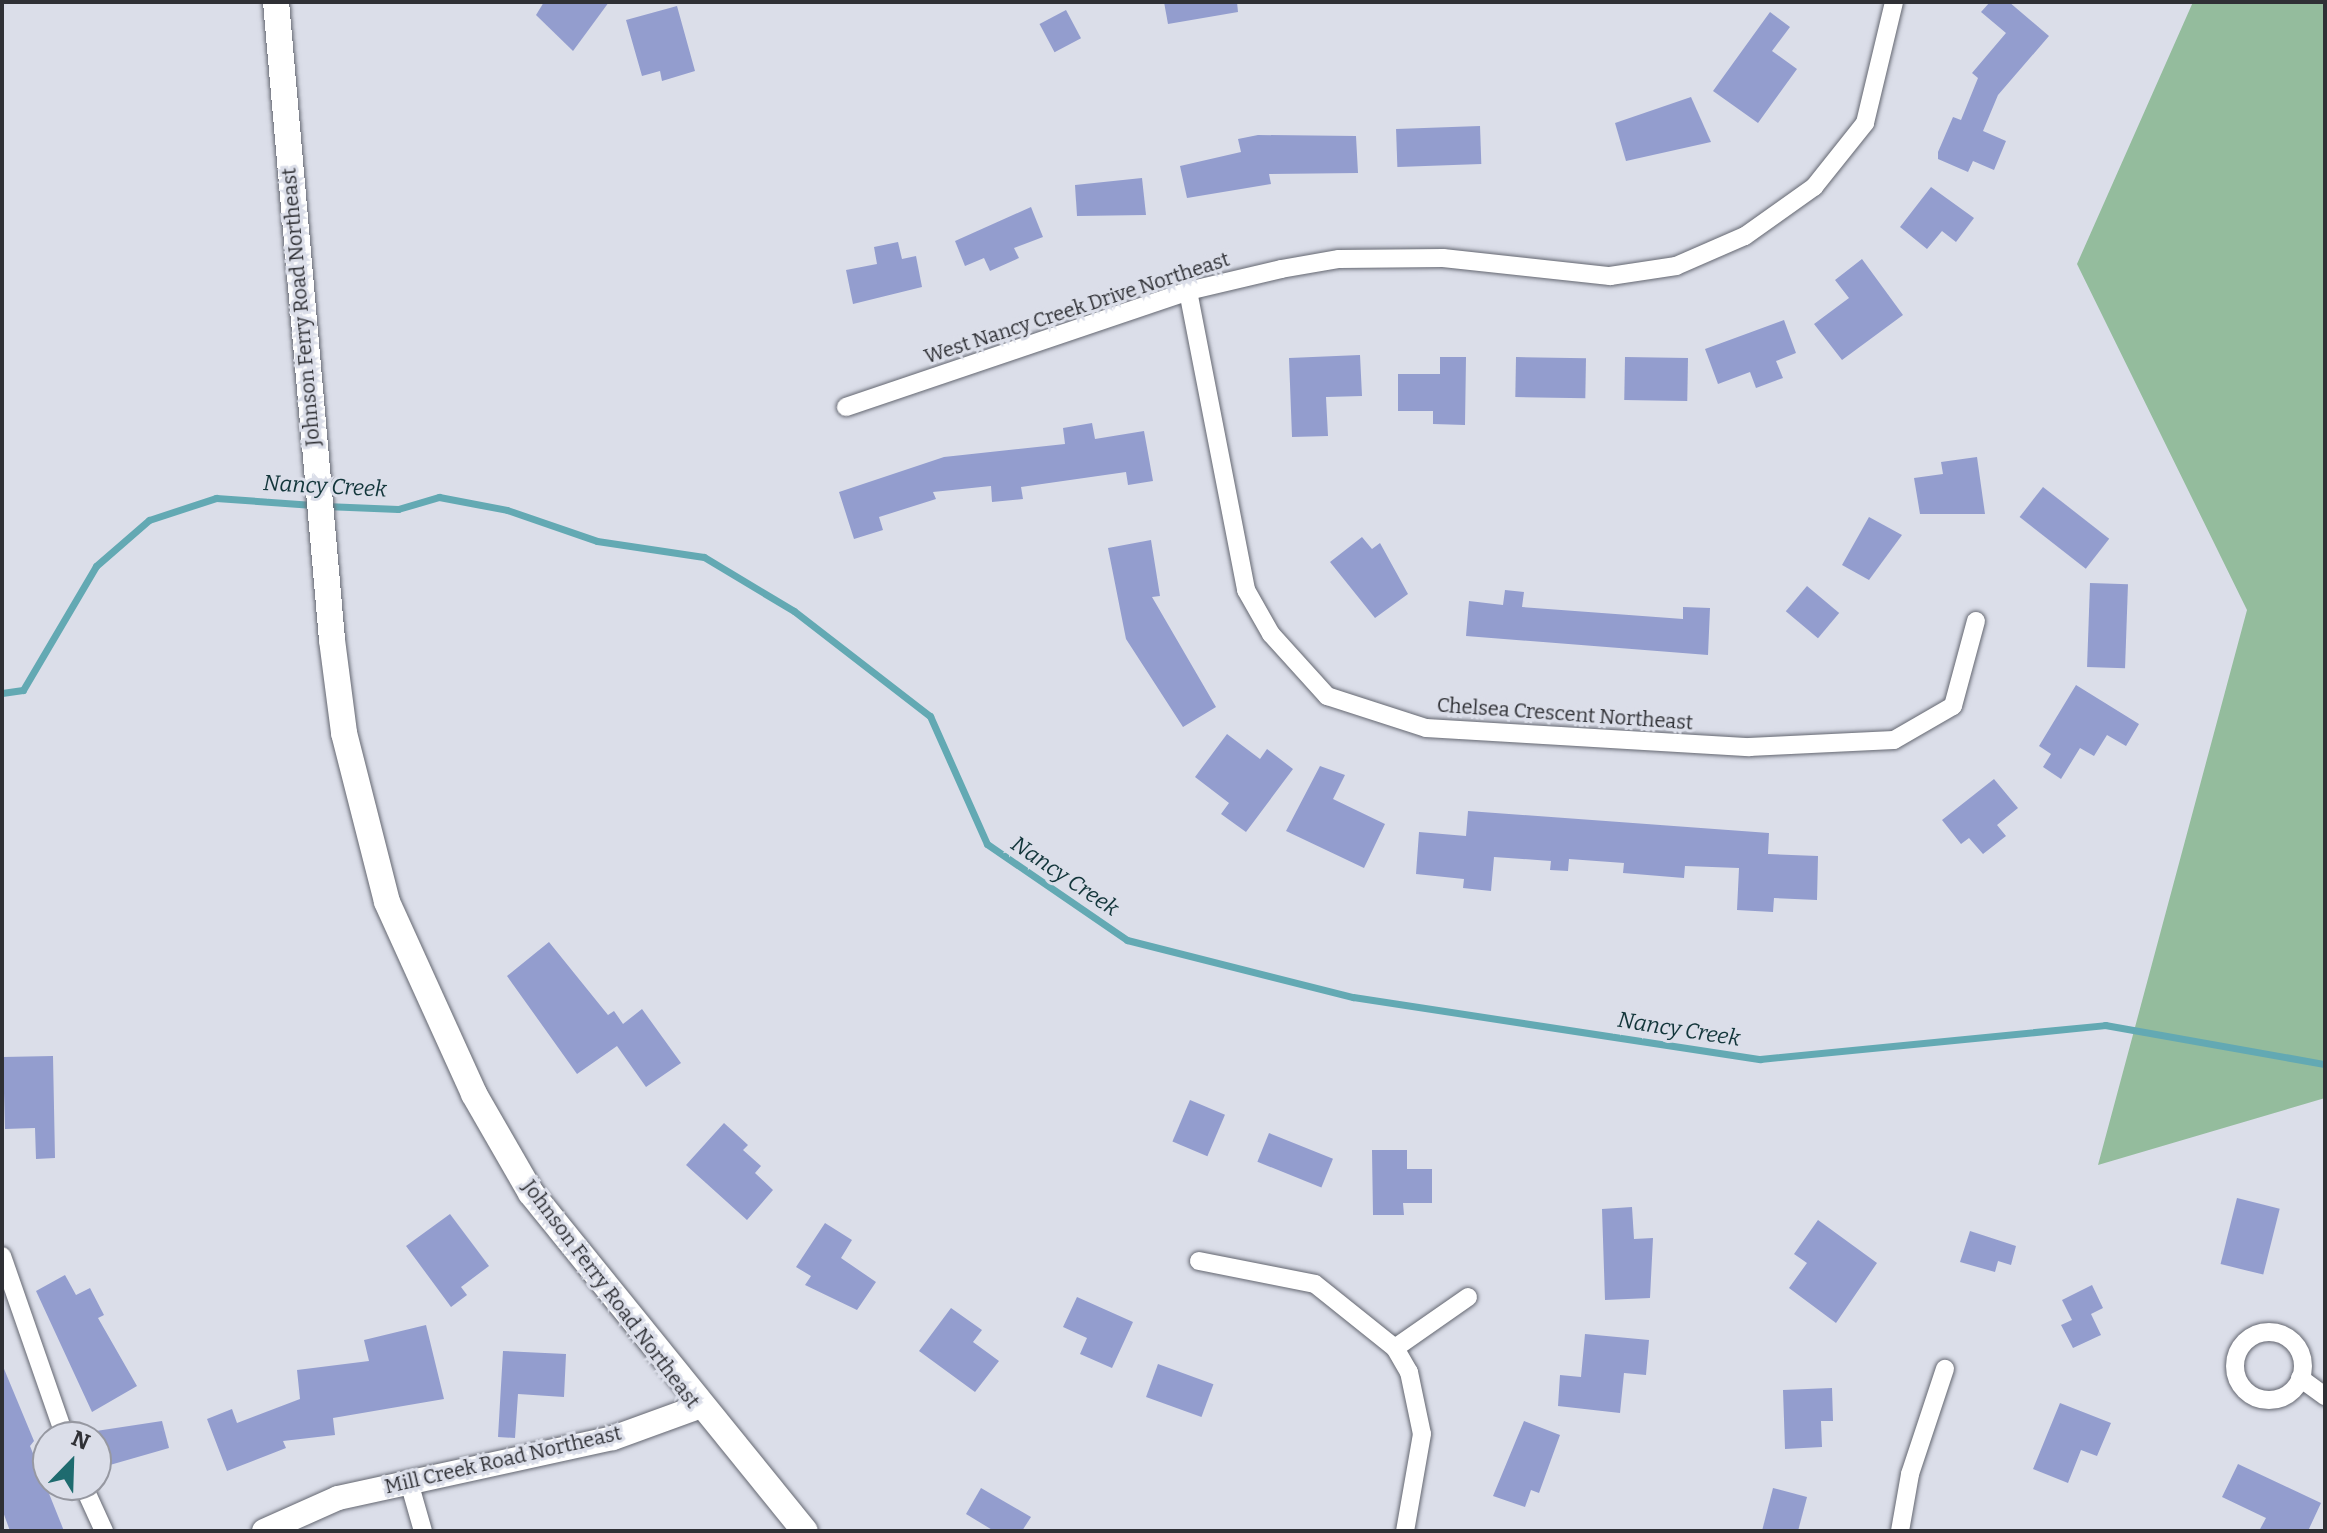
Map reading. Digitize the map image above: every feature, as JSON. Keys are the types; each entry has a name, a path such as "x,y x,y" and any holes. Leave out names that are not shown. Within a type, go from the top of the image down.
{"main road":[{"name":"Johnson Ferry Road Northeast","path":"276,2 313,453 344,733 387,902 474,1094 531,1193 698,1407 805,1531"}],"street":[{"name":"West Nancy Creek Drive Northeast","path":"846,407 1188,291 1339,259 1443,258 1610,276 1676,266 1745,236 1814,187 1865,123 1894,2"},
{"name":"Chelsea Crescent Northeast","path":"1188,291 1246,590 1280,645 1327,696 1426,728 1749,747 1894,740 1953,706 1976,621"},
{"path":"2,1256 59,1421"},
{"path":"1199,1261 1315,1284 1395,1348 1412,1383 1422,1434 1405,1531"},
{"path":"1395,1348 1468,1297"},
{"path":"1900,1531 1910,1474 1945,1369"},
{"path":"2300,1378 2325,1396"},
{"name":"Mill Creek Road Northeast","path":"264,1531 338,1498 613,1438 698,1407"},
{"path":"409,1482 423,1531"},
{"path":"90,1501 104,1531"}],"green space":[{"path":"2193,2 2325,2 2325,1098 2098,1165 2247,610 2077,264"}],"building":[{"path":"544,2 609,2 573,51 536,15"},
{"path":"1164,2 1237,2 1238,12 1168,24"},
{"path":"1990,2 2009,2 2049,36 1998,95 1983,131 2006,141 1994,170 1973,161 1968,172 1938,159 1938,152 1953,117 1961,120 1978,78 1972,73 2006,33 1981,12"},
{"path":"677,6 695,71 662,81 660,71 642,76 626,20"},
{"path":"1066,10 1081,38 1055,52 1040,24"},
{"path":"1770,12 1790,27 1772,51 1797,69 1758,123 1713,91"},
{"path":"1691,97 1711,142 1626,161 1615,123"},
{"path":"1480,126 1481,164 1397,167 1396,129"},
{"path":"1258,135 1356,136 1358,173 1269,174 1271,184 1187,198 1180,166 1241,152 1238,139"},
{"path":"1142,178 1146,215 1077,216 1075,185"},
{"path":"1931,187 1974,218 1956,242 1942,231 1927,249 1900,227"},
{"path":"1031,207 1043,237 1014,248 1019,258 990,271 984,258 965,266 955,241"},
{"path":"898,242 902,259 916,256 922,287 853,304 846,270 877,264 874,247"},
{"path":"1862,259 1903,315 1842,360 1814,324 1849,298 1835,280"},
{"path":"1784,320 1796,353 1776,361 1783,378 1756,388 1750,372 1718,384 1705,349"},
{"path":"1360,355 1362,396 1326,397 1328,436 1292,437 1289,358"},
{"path":"1440,357 1466,357 1465,425 1433,424 1433,411 1398,411 1398,374 1440,374"},
{"path":"1516,357 1586,358 1585,398 1515,397"},
{"path":"1625,357 1688,358 1687,401 1624,400"},
{"path":"1092,423 1095,439 1144,431 1153,481 1128,485 1126,472 1021,487 1023,499 992,502 991,486 933,492 936,499 879,517 883,530 854,539 839,492 944,457 1065,444 1063,428"},
{"path":"1977,457 1985,514 1920,514 1914,478 1943,474 1941,462"},
{"path":"2043,487 2109,539 2086,569 2020,517"},
{"path":"1869,517 1902,535 1869,580 1842,565"},
{"path":"1362,537 1372,549 1380,543 1408,594 1375,618 1330,562"},
{"path":"1151,540 1160,596 1152,597 1216,707 1183,727 1126,639 1108,548"},
{"path":"2090,583 2128,584 2125,668 2087,667"},
{"path":"1807,586 1839,613 1818,638 1786,611"},
{"path":"1505,590 1524,592 1522,607 1683,619 1683,607 1710,608 1708,655 1466,636 1469,601 1503,605"},
{"path":"2076,685 2139,724 2126,746 2107,735 2094,756 2080,748 2061,779 2043,767 2051,754 2039,746"},
{"path":"1227,734 1260,759 1267,749 1293,769 1246,832 1221,814 1229,803 1195,777"},
{"path":"1320,766 1345,775 1333,799 1385,824 1364,868 1286,831"},
{"path":"1994,779 2018,808 1997,825 2006,836 1983,854 1969,838 1961,844 1942,820"},
{"path":"1468,811 1769,833 1768,854 1818,856 1817,900 1774,898 1773,912 1737,910 1739,868 1685,866 1684,878 1623,873 1624,863 1569,859 1568,871 1550,870 1551,861 1494,857 1491,891 1463,888 1464,879 1416,874 1419,832 1466,836"},
{"path":"549,942 608,1015 614,1011 623,1024 642,1009 681,1063 646,1087 617,1046 577,1074 507,976"},
{"path":"53,1056 55,1158 36,1159 35,1128 5,1129 3,1057"},
{"path":"1190,1100 1225,1115 1207,1156 1172,1141"},
{"path":"724,1123 748,1145 743,1150 761,1166 755,1173 773,1190 747,1220 686,1165"},
{"path":"1269,1133 1333,1159 1321,1188 1257,1162"},
{"path":"1372,1150 1407,1150 1407,1169 1432,1169 1432,1203 1403,1203 1404,1215 1373,1215"},
{"path":"2237,1198 2280,1209 2263,1275 2221,1264"},
{"path":"1632,1207 1634,1239 1653,1238 1650,1298 1605,1300 1602,1209"},
{"path":"450,1214 489,1266 461,1287 467,1295 451,1307 406,1246"},
{"path":"1818,1220 1877,1263 1836,1323 1789,1288 1807,1263 1794,1254"},
{"path":"825,1223 852,1240 841,1258 876,1282 857,1310 805,1285 811,1276 796,1267"},
{"path":"1970,1231 2016,1246 2011,1265 1998,1261 1995,1272 1960,1262"},
{"path":"65,1275 76,1295 90,1288 104,1315 98,1318 137,1386 92,1412 36,1291"},
{"path":"2092,1285 2103,1308 2091,1314 2101,1335 2073,1348 2061,1325 2072,1320 2062,1300"},
{"path":"1077,1297 1133,1322 1112,1368 1080,1354 1087,1338 1063,1327"},
{"path":"951,1308 982,1330 973,1342 999,1361 975,1392 919,1351"},
{"path":"426,1325 444,1399 333,1418 335,1435 283,1441 286,1448 227,1471 207,1419 232,1409 237,1423 300,1399 297,1370 369,1361 364,1340"},
{"path":"1585,1334 1649,1340 1646,1375 1624,1373 1620,1413 1558,1406 1560,1375 1581,1377"},
{"path":"503,1351 566,1354 564,1397 518,1394 515,1438 498,1437"},
{"path":"2,1364 32,1436 32,1501 52,1501 64,1531 10,1531 2,1509"},
{"path":"1158,1364 1213,1384 1201,1417 1146,1397"},
{"path":"1832,1388 1833,1421 1821,1421 1822,1447 1785,1449 1783,1390"},
{"path":"2060,1403 2111,1423 2097,1456 2081,1450 2068,1483 2033,1469"},
{"path":"162,1421 169,1448 112,1464 112,1429"},
{"path":"1524,1421 1560,1435 1539,1493 1531,1490 1525,1507 1493,1496"},
{"path":"2238,1464 2321,1503 2308,1531 2259,1531 2266,1518 2222,1497"},
{"path":"981,1488 1031,1517 1022,1531 994,1531 966,1514"},
{"path":"1773,1488 1807,1497 1798,1531 1762,1531"}],"waterway":[{"name":"Nancy Creek","path":"325,506 398,509 439,497 507,510 597,541 704,557 794,611 930,716 987,844 1127,940 1353,997 1760,1059 2105,1025 2325,1064"},
{"name":"Nancy Creek","path":"2,693 23,690 96,566 149,520 216,498 313,505"}]}
